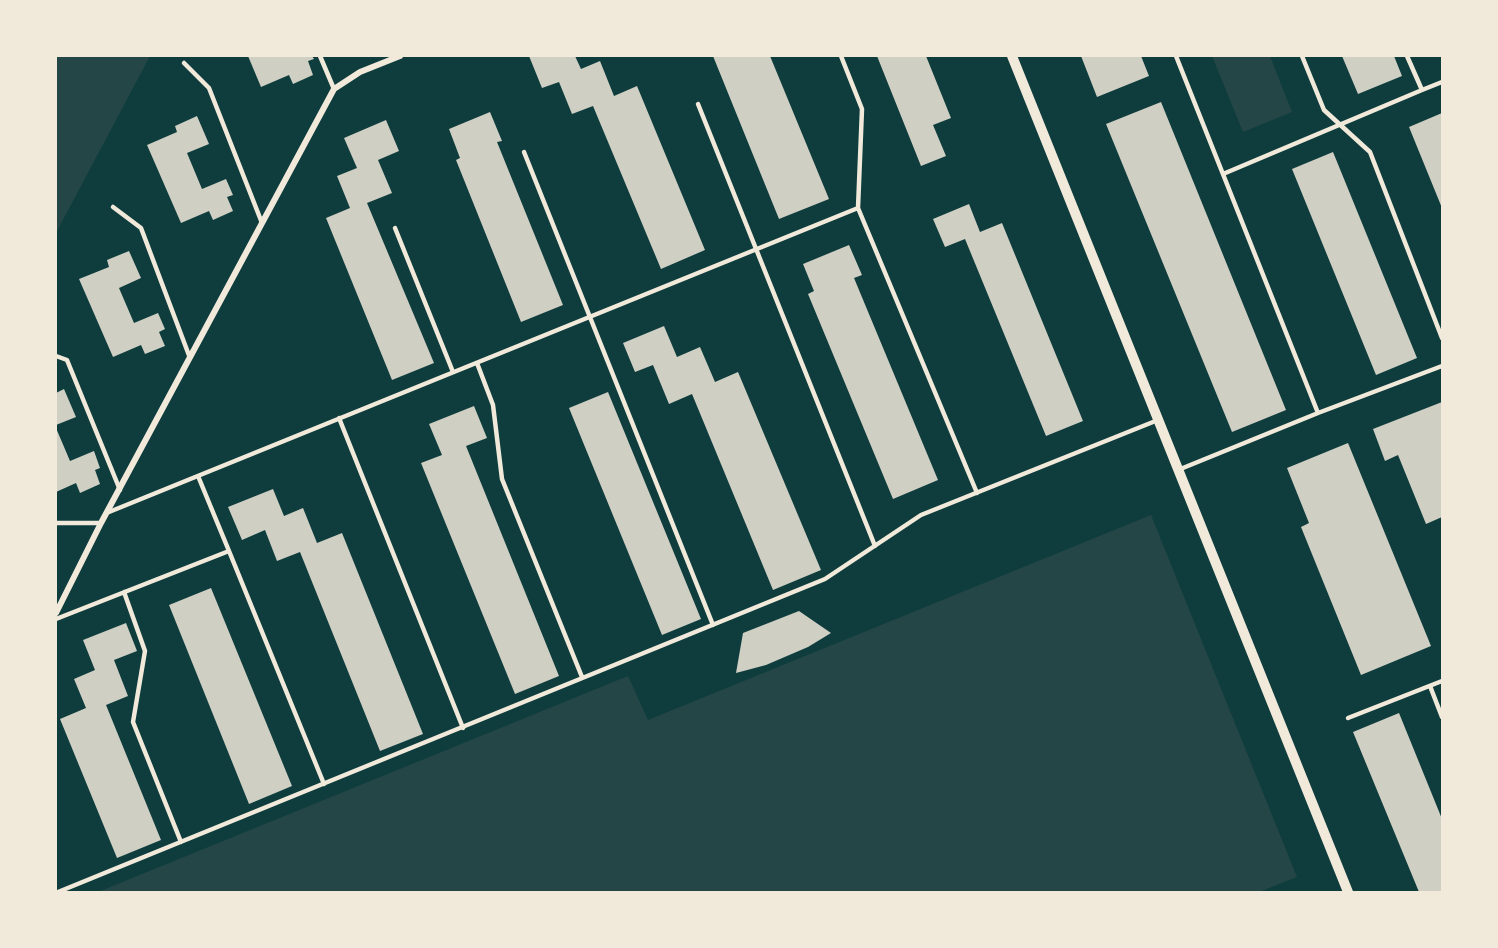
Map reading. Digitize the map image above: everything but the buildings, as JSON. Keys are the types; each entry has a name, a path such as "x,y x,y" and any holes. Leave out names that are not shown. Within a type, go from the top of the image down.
{"street":[{"path":"56,613 101,523 109,512 334,89 360,72 400,56"},
{"path":"1012,56 1348,892"}],"lane":[{"path":"320,56 334,89"},
{"path":"841,56 862,109 858,208 977,493"},
{"path":"1176,56 1318,413"},
{"path":"1302,56 1324,110 1370,152 1443,338"},
{"path":"1407,56 1422,90"},
{"path":"184,63 209,88 262,223"},
{"path":"1223,174 1443,82"},
{"path":"698,104 874,546"},
{"path":"524,152 714,625"},
{"path":"113,207 141,228 190,358"},
{"path":"109,512 858,208"},
{"path":"395,228 453,372"},
{"path":"56,356 68,360 120,490"},
{"path":"477,363 493,405 502,479 582,677"},
{"path":"1178,470 1318,413 1443,366"},
{"path":"339,418 463,728"},
{"path":"56,885 58,892 825,579 921,515 1158,420"},
{"path":"198,476 324,784"},
{"path":"56,523 101,523"},
{"path":"56,619 229,551"},
{"path":"124,592 145,651 133,722 181,842"},
{"path":"1348,718 1443,681"},
{"path":"1430,686 1443,717"}],"shaded area":[{"path":"56,56 150,56 56,233"},
{"path":"1212,56 1270,56 1292,112 1243,132"},
{"path":"1151,515 1297,877 1259,892 98,892 628,676 648,720"}]}
